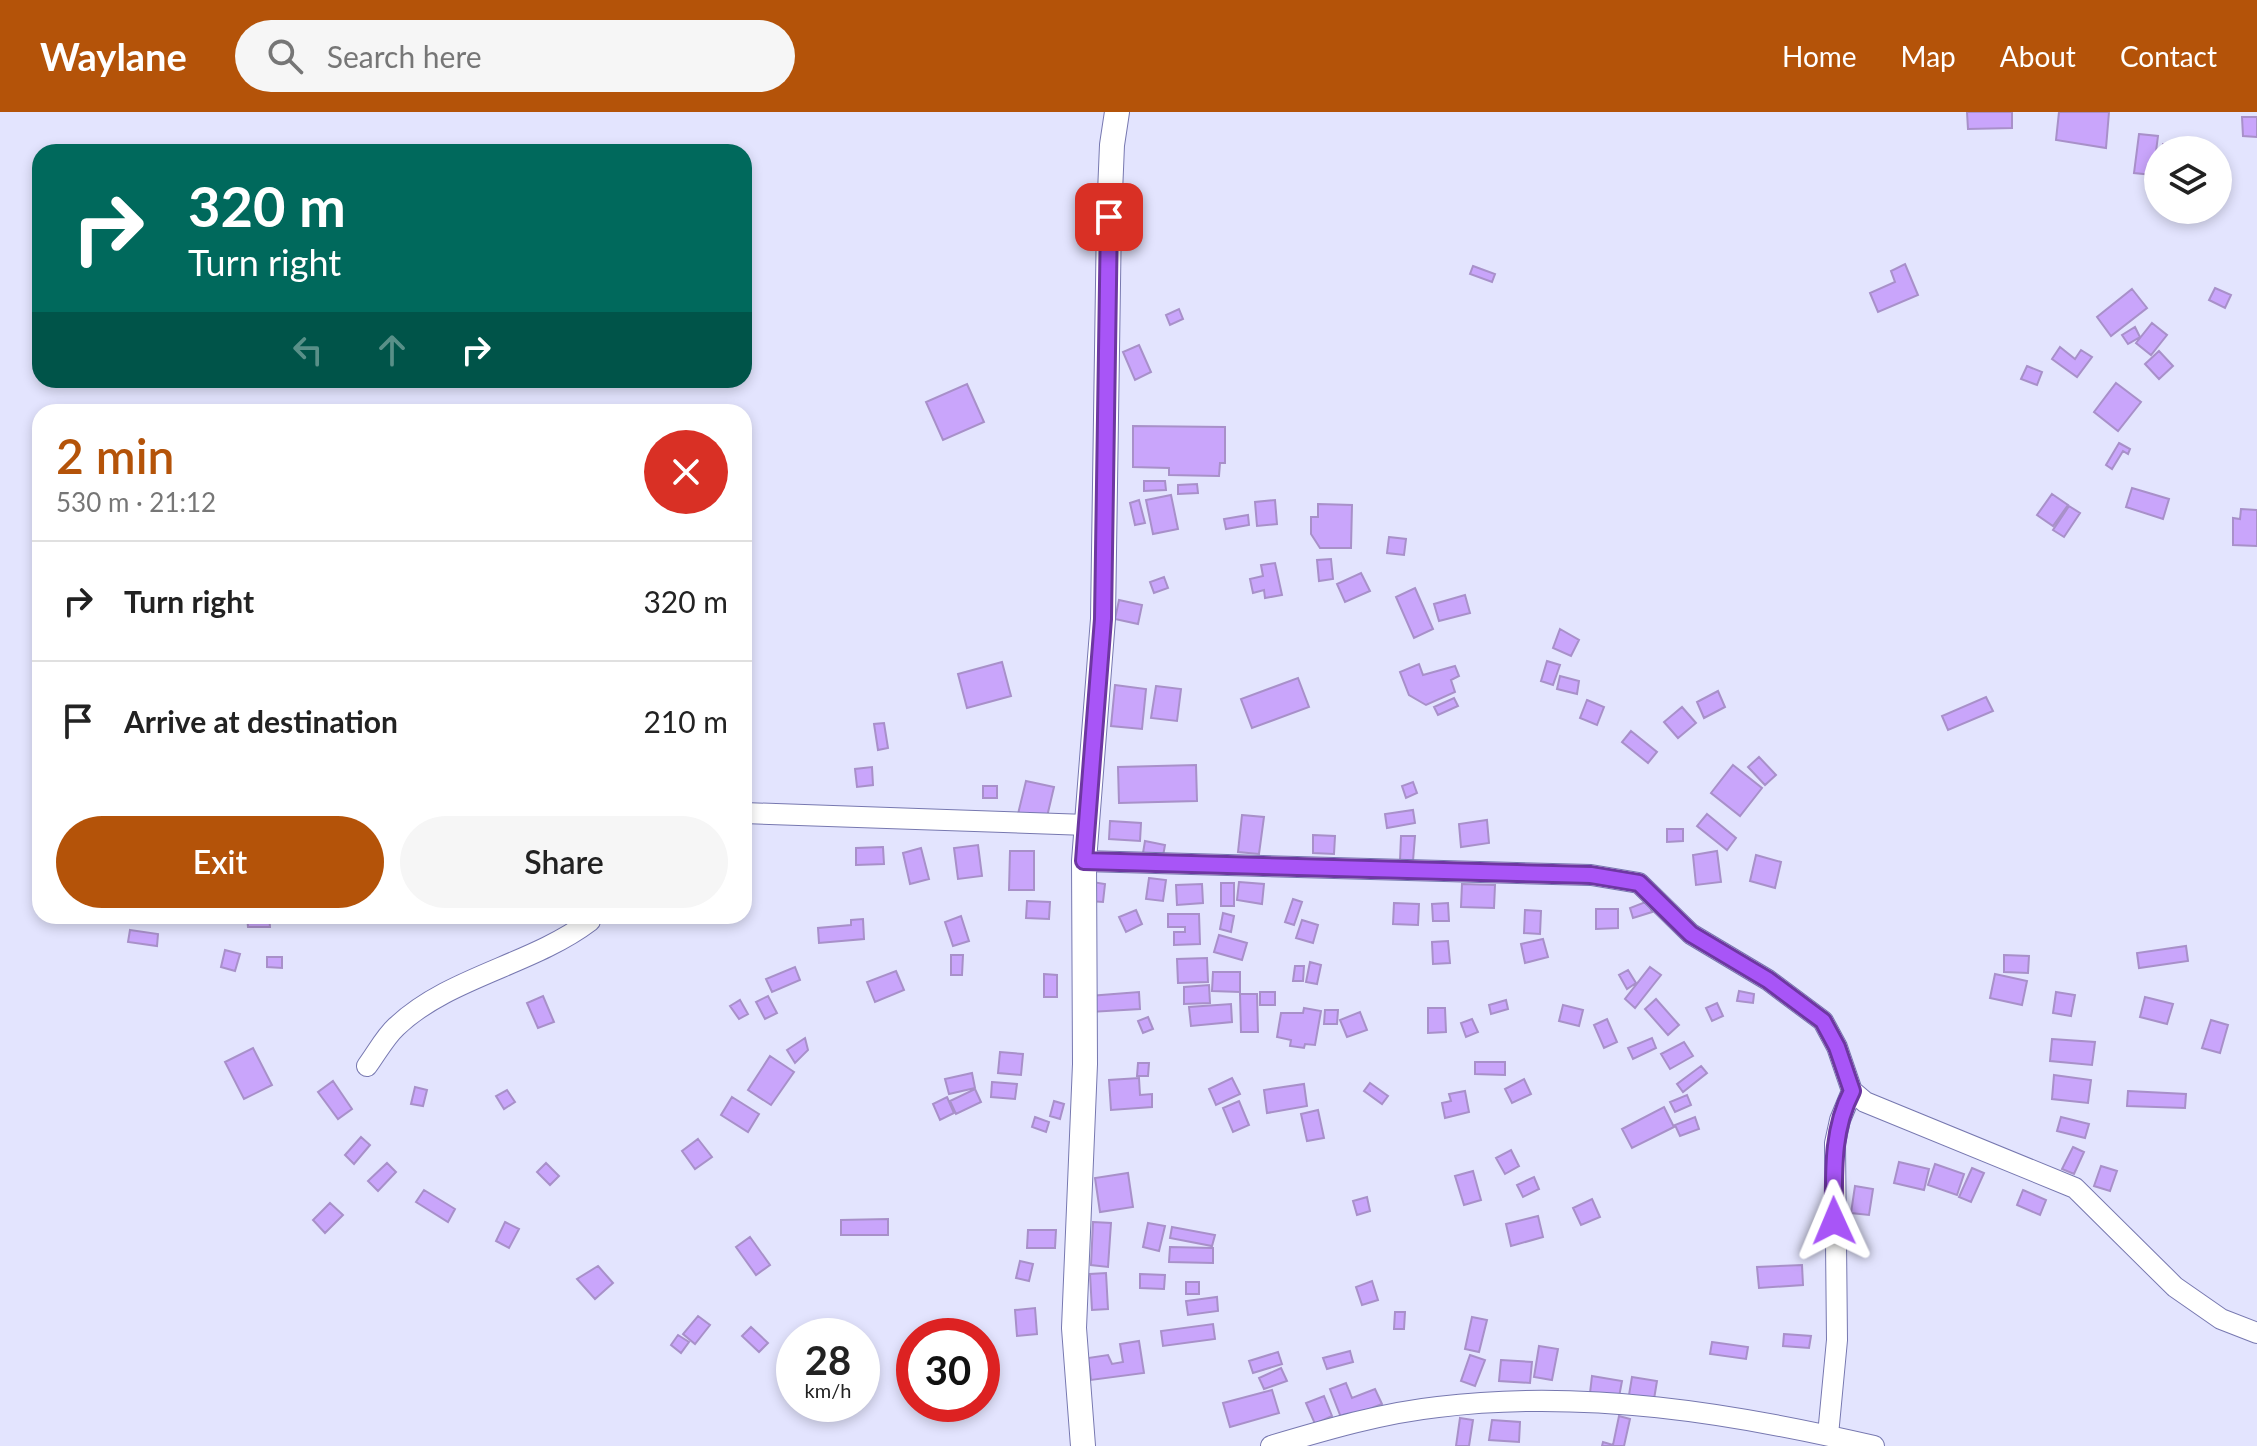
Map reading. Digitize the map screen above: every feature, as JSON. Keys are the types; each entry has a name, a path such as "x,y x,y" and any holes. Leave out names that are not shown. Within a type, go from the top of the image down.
{"street":[{"path":"1083,1446 1074,1328 1085,1064 1084,861 1103,619 1109,217 1112,145 1117,112"},
{"path":"752,813 1087,825"},
{"path":"1084,861 1591,875 1639,883 1691,934 1768,980 1823,1021 1837,1047 1852,1091 1886,1112 2075,1188 2175,1287 2221,1319 2257,1333"},
{"path":"367,1066 396,1027 440,996 541,952 586,924"},
{"path":"1828,1435 1837,1340 1835,1143 1844,1106 1852,1091"},
{"path":"1271,1446 1437,1407 1572,1402 1652,1405 1828,1435 1874,1446"}],"building":[{"path":"1967,112 2012,112 2012,128 1968,129"},
{"path":"2059,112 2109,112 2106,148 2056,140"},
{"path":"2242,117 2257,117 2257,137 2243,136"},
{"path":"2139,134 2158,136 2144,136 2144,174 2134,173"},
{"path":"1905,264 1918,295 1878,312 1870,293 1895,282 1891,271"},
{"path":"1473,266 1495,274 1492,282 1470,274"},
{"path":"2215,288 2231,295 2225,308 2209,300"},
{"path":"2132,289 2147,308 2111,336 2097,317"},
{"path":"1179,309 1183,319 1170,325 1166,315"},
{"path":"2152,323 2167,335 2151,355 2136,343"},
{"path":"2135,327 2140,337 2128,344 2122,335"},
{"path":"1139,345 1151,372 1135,380 1123,352"},
{"path":"2060,347 2075,359 2081,350 2092,357 2077,377 2052,359"},
{"path":"2159,351 2173,366 2159,379 2145,364"},
{"path":"2027,366 2042,372 2037,385 2021,379"},
{"path":"2116,383 2141,402 2118,431 2094,412"},
{"path":"967,384 984,422 943,440 926,402"},
{"path":"1133,426 1225,427 1225,463 1220,463 1219,476 1169,475 1169,468 1133,467"},
{"path":"2119,443 2130,449 2128,454 2123,451 2112,469 2106,465"},
{"path":"1144,481 1165,481 1166,490 1144,491"},
{"path":"1197,484 1198,493 1178,494 1178,485"},
{"path":"2132,488 2169,499 2163,519 2126,507"},
{"path":"2052,494 2068,505 2053,526 2037,515"},
{"path":"1171,495 1178,529 1153,534 1146,500"},
{"path":"1139,500 1145,523 1135,525 1130,503"},
{"path":"1275,500 1277,524 1257,526 1255,502"},
{"path":"1318,504 1352,505 1351,548 1320,548 1311,534 1311,517 1318,517"},
{"path":"2069,506 2080,513 2064,537 2053,530"},
{"path":"2241,509 2257,510 2257,546 2233,545 2233,518 2240,519"},
{"path":"1248,515 1249,525 1226,529 1224,519"},
{"path":"1389,537 1406,539 1404,555 1387,553"},
{"path":"1331,559 1333,579 1319,581 1317,560"},
{"path":"1275,563 1282,595 1265,598 1264,590 1253,593 1250,579 1263,576 1261,565"},
{"path":"1361,573 1370,591 1345,602 1337,584"},
{"path":"1164,577 1168,588 1154,593 1150,582"},
{"path":"1415,588 1433,629 1414,638 1396,597"},
{"path":"1465,595 1470,613 1439,621 1434,604"},
{"path":"1119,600 1142,605 1138,624 1115,619"},
{"path":"1560,629 1579,640 1571,656 1553,648"},
{"path":"1547,661 1560,665 1553,685 1541,681"},
{"path":"1002,662 1011,696 967,708 958,674"},
{"path":"1419,664 1423,675 1455,666 1459,676 1451,680 1455,692 1426,705 1409,695 1400,672"},
{"path":"1560,676 1579,681 1577,694 1557,689"},
{"path":"1298,678 1309,707 1252,728 1241,699"},
{"path":"1115,685 1146,689 1142,729 1111,726"},
{"path":"1156,686 1181,689 1177,721 1151,718"},
{"path":"1718,691 1725,707 1704,718 1697,702"},
{"path":"1986,697 1993,711 1948,730 1942,716"},
{"path":"1454,698 1458,706 1438,715 1434,707"},
{"path":"1587,700 1604,707 1597,725 1580,718"},
{"path":"1682,707 1696,723 1678,738 1664,722"},
{"path":"884,723 888,748 878,750 874,724"},
{"path":"1631,731 1657,752 1648,763 1622,742"},
{"path":"1759,757 1776,775 1765,785 1748,767"},
{"path":"1196,765 1197,801 1119,803 1118,767"},
{"path":"1733,765 1762,788 1740,816 1711,793"},
{"path":"872,767 873,785 857,787 855,769"},
{"path":"1026,781 1054,787 1046,821 1018,814"},
{"path":"1413,782 1417,793 1406,798 1402,786"},
{"path":"983,786 997,786 997,798 983,798"},
{"path":"1413,810 1415,823 1387,828 1385,814"},
{"path":"1707,814 1736,838 1727,850 1697,826"},
{"path":"1242,815 1264,817 1259,854 1238,852"},
{"path":"1487,820 1489,843 1461,847 1459,824"},
{"path":"1110,821 1141,823 1140,841 1109,839"},
{"path":"1667,829 1683,829 1683,841 1667,842"},
{"path":"1313,835 1335,836 1334,854 1313,853"},
{"path":"1401,836 1415,836 1413,861 1400,861"},
{"path":"1145,841 1165,845 1163,856 1143,853"},
{"path":"978,845 982,876 958,879 954,848"},
{"path":"883,847 884,864 856,865 856,848"},
{"path":"921,848 929,879 910,884 903,853"},
{"path":"1010,851 1034,851 1034,890 1009,890"},
{"path":"1717,851 1721,882 1696,885 1693,855"},
{"path":"1756,855 1781,862 1775,888 1750,881"},
{"path":"1149,878 1166,880 1163,901 1146,899"},
{"path":"1092,882 1105,884 1103,902 1090,901"},
{"path":"1239,882 1264,884 1262,904 1237,900"},
{"path":"1221,883 1234,883 1234,906 1221,906"},
{"path":"1202,884 1203,903 1177,905 1176,885"},
{"path":"1462,884 1495,885 1494,908 1461,907"},
{"path":"1293,899 1302,902 1294,925 1285,922"},
{"path":"1027,901 1050,902 1049,919 1026,918"},
{"path":"1648,901 1652,912 1633,918 1630,908"},
{"path":"1394,903 1419,904 1418,925 1393,924"},
{"path":"1448,903 1449,921 1433,921 1432,904"},
{"path":"1596,909 1618,909 1618,928 1596,929"},
{"path":"1136,910 1142,924 1126,932 1119,917"},
{"path":"1525,910 1541,911 1540,934 1524,933"},
{"path":"1223,913 1234,916 1231,932 1220,929"},
{"path":"1168,914 1199,914 1200,944 1174,945 1174,932 1185,932 1185,927 1168,927"},
{"path":"961,916 969,941 953,946 945,922"},
{"path":"863,919 864,939 819,943 818,928 851,925 851,920"},
{"path":"1302,920 1318,925 1313,943 1296,938"},
{"path":"248,924 270,924 270,927 248,927"},
{"path":"130,930 158,934 157,946 128,942"},
{"path":"1219,935 1247,943 1242,960 1214,952"},
{"path":"1543,939 1548,957 1525,963 1521,944"},
{"path":"1448,941 1450,963 1433,964 1432,942"},
{"path":"2186,946 2188,961 2139,968 2137,953"},
{"path":"225,950 240,954 235,971 221,967"},
{"path":"951,955 963,955 962,975 951,975"},
{"path":"2004,955 2029,956 2028,973 2004,972"},
{"path":"267,957 282,957 282,968 267,967"},
{"path":"1207,958 1208,982 1178,983 1177,959"},
{"path":"1310,962 1321,965 1317,984 1306,982"},
{"path":"1295,966 1304,966 1303,981 1293,981"},
{"path":"795,967 800,980 772,992 766,979"},
{"path":"1650,967 1661,975 1635,1008 1625,999"},
{"path":"1628,970 1636,983 1627,989 1619,975"},
{"path":"896,971 904,990 875,1002 867,982"},
{"path":"1213,972 1240,972 1240,992 1212,991"},
{"path":"1044,974 1057,975 1057,997 1044,997"},
{"path":"1995,974 2027,981 2022,1005 1990,998"},
{"path":"1209,985 1210,1003 1184,1004 1184,987"},
{"path":"1739,991 1754,994 1753,1003 1737,1001"},
{"path":"1139,992 1140,1009 1090,1012 1089,996"},
{"path":"1260,992 1275,992 1275,1005 1260,1005"},
{"path":"2056,992 2075,995 2071,1016 2053,1013"},
{"path":"1240,994 1257,994 1258,1032 1241,1032"},
{"path":"543,996 554,1022 538,1028 527,1003"},
{"path":"768,996 777,1013 765,1019 756,1002"},
{"path":"2145,997 2173,1004 2167,1024 2140,1017"},
{"path":"1656,999 1679,1025 1668,1035 1645,1009"},
{"path":"740,1000 748,1014 739,1019 730,1006"},
{"path":"1506,1000 1508,1009 1491,1014 1489,1005"},
{"path":"1717,1003 1723,1016 1712,1021 1706,1008"},
{"path":"1231,1004 1232,1022 1191,1026 1189,1007"},
{"path":"1563,1005 1583,1010 1579,1026 1559,1021"},
{"path":"1304,1008 1321,1011 1315,1045 1305,1044 1304,1048 1290,1046 1291,1040 1277,1037 1281,1013 1303,1013"},
{"path":"1428,1008 1445,1008 1446,1032 1428,1033"},
{"path":"1325,1010 1338,1010 1337,1024 1324,1024"},
{"path":"1360,1012 1367,1030 1347,1037 1340,1020"},
{"path":"1148,1017 1153,1029 1143,1033 1138,1021"},
{"path":"1472,1019 1478,1032 1466,1037 1461,1023"},
{"path":"1607,1019 1617,1042 1604,1048 1594,1025"},
{"path":"2211,1020 2228,1025 2220,1053 2202,1048"},
{"path":"805,1038 808,1050 795,1063 787,1050"},
{"path":"1652,1038 1656,1048 1633,1059 1628,1048"},
{"path":"2052,1039 2095,1042 2092,1065 2050,1061"},
{"path":"1684,1042 1693,1056 1670,1069 1661,1054"},
{"path":"253,1048 272,1085 244,1099 225,1062"},
{"path":"1000,1052 1023,1054 1021,1075 998,1073"},
{"path":"770,1056 794,1072 771,1105 748,1090"},
{"path":"1475,1062 1505,1062 1505,1075 1475,1074"},
{"path":"1138,1063 1149,1063 1148,1076 1137,1076"},
{"path":"1701,1066 1707,1073 1683,1092 1677,1084"},
{"path":"972,1073 975,1088 949,1094 945,1079"},
{"path":"2054,1075 2091,1080 2088,1103 2052,1099"},
{"path":"1139,1078 1140,1095 1152,1094 1152,1107 1111,1110 1109,1080"},
{"path":"1232,1078 1240,1094 1216,1105 1209,1089"},
{"path":"1524,1079 1531,1094 1512,1103 1505,1089"},
{"path":"333,1081 352,1109 338,1119 318,1092"},
{"path":"992,1082 1017,1084 1015,1099 991,1097"},
{"path":"1370,1083 1388,1096 1382,1104 1364,1091"},
{"path":"1304,1084 1307,1106 1267,1113 1264,1090"},
{"path":"415,1087 427,1090 423,1106 411,1104"},
{"path":"975,1089 981,1102 956,1114 950,1101"},
{"path":"507,1090 515,1102 504,1109 496,1096"},
{"path":"1465,1091 1469,1112 1445,1118 1442,1103 1451,1101 1449,1094"},
{"path":"2128,1091 2186,1094 2185,1108 2127,1106"},
{"path":"1687,1095 1691,1105 1675,1112 1670,1102"},
{"path":"732,1097 759,1114 748,1132 721,1115"},
{"path":"947,1097 954,1113 940,1120 933,1104"},
{"path":"1054,1101 1064,1104 1060,1119 1050,1116"},
{"path":"1239,1101 1249,1125 1233,1132 1223,1108"},
{"path":"1664,1107 1674,1127 1632,1148 1622,1129"},
{"path":"1318,1110 1324,1138 1307,1141 1301,1114"},
{"path":"1035,1117 1049,1122 1046,1132 1032,1127"},
{"path":"1695,1117 1699,1129 1680,1136 1675,1125"},
{"path":"2061,1117 2089,1124 2085,1138 2057,1131"},
{"path":"361,1137 370,1145 354,1164 345,1155"},
{"path":"698,1139 712,1157 695,1169 682,1151"},
{"path":"2073,1147 2084,1152 2074,1174 2062,1169"},
{"path":"1511,1150 1519,1166 1505,1174 1496,1158"},
{"path":"1899,1162 1929,1169 1924,1190 1894,1183"},
{"path":"387,1163 396,1172 378,1191 368,1181"},
{"path":"546,1163 559,1176 550,1185 537,1172"},
{"path":"1935,1164 1964,1174 1957,1195 1928,1185"},
{"path":"2101,1166 2117,1171 2110,1191 2094,1186"},
{"path":"1972,1168 1984,1173 1971,1202 1959,1197"},
{"path":"1473,1171 1481,1200 1464,1205 1455,1176"},
{"path":"1128,1173 1133,1207 1100,1212 1095,1178"},
{"path":"1534,1177 1539,1189 1523,1197 1517,1185"},
{"path":"1855,1186 1873,1189 1869,1215 1851,1213"},
{"path":"424,1190 455,1209 448,1222 416,1202"},
{"path":"2023,1190 2046,1200 2040,1215 2017,1205"},
{"path":"1367,1197 1370,1211 1357,1215 1353,1201"},
{"path":"1592,1199 1600,1217 1581,1225 1573,1208"},
{"path":"330,1203 343,1215 325,1233 313,1220"},
{"path":"1538,1216 1543,1237 1511,1246 1506,1224"},
{"path":"888,1219 888,1235 841,1235 841,1220"},
{"path":"505,1222 519,1229 509,1248 496,1241"},
{"path":"1093,1222 1111,1223 1108,1267 1091,1265"},
{"path":"1148,1223 1165,1226 1159,1251 1143,1247"},
{"path":"1172,1227 1215,1235 1212,1246 1170,1238"},
{"path":"1028,1230 1056,1230 1055,1248 1027,1248"},
{"path":"750,1237 770,1265 756,1275 736,1247"},
{"path":"1170,1247 1213,1248 1213,1263 1169,1262"},
{"path":"1020,1261 1033,1264 1029,1281 1016,1278"},
{"path":"1802,1265 1803,1285 1759,1288 1757,1267"},
{"path":"598,1266 613,1283 595,1299 577,1279"},
{"path":"1106,1273 1108,1309 1092,1310 1090,1274"},
{"path":"1140,1274 1165,1275 1164,1289 1140,1288"},
{"path":"1372,1281 1378,1300 1362,1305 1356,1287"},
{"path":"1186,1282 1199,1282 1199,1294 1186,1294"},
{"path":"1217,1297 1218,1311 1188,1315 1186,1301"},
{"path":"1035,1308 1037,1334 1017,1336 1015,1310"},
{"path":"1395,1312 1405,1312 1404,1329 1394,1329"},
{"path":"698,1316 710,1325 695,1344 683,1334"},
{"path":"1472,1317 1487,1320 1479,1352 1465,1349"},
{"path":"1213,1324 1215,1339 1163,1346 1161,1331"},
{"path":"751,1327 768,1343 759,1352 742,1336"},
{"path":"1784,1334 1811,1336 1809,1348 1783,1346"},
{"path":"678,1335 689,1342 681,1353 671,1345"},
{"path":"1139,1341 1144,1373 1091,1380 1088,1358 1108,1355 1112,1364 1123,1362 1120,1344"},
{"path":"1712,1342 1748,1347 1746,1359 1710,1354"},
{"path":"1539,1346 1558,1349 1552,1380 1534,1377"},
{"path":"1350,1351 1353,1362 1327,1369 1323,1358"},
{"path":"1278,1352 1282,1364 1253,1373 1249,1361"},
{"path":"1470,1355 1485,1360 1475,1386 1461,1381"},
{"path":"1501,1360 1532,1362 1530,1383 1499,1381"},
{"path":"1281,1368 1287,1381 1264,1389 1259,1378"},
{"path":"1592,1376 1622,1381 1619,1397 1590,1393"},
{"path":"1632,1377 1657,1381 1654,1399 1629,1395"},
{"path":"1346,1383 1352,1398 1375,1389 1382,1404 1342,1420 1330,1389"},
{"path":"1272,1390 1279,1413 1230,1427 1223,1403"},
{"path":"1324,1396 1332,1416 1315,1424 1306,1403"},
{"path":"1619,1416 1630,1419 1624,1446 1602,1446 1603,1442 1613,1445"},
{"path":"1460,1418 1473,1420 1469,1446 1456,1446"},
{"path":"1492,1420 1520,1422 1519,1442 1489,1440"}],"route":[{"path":"1109,217 1103,619 1084,861 1591,875 1639,883 1691,934 1768,980 1823,1021 1830,1032 1852,1091 1844,1106 1835,1143 1834,1221"}]}
